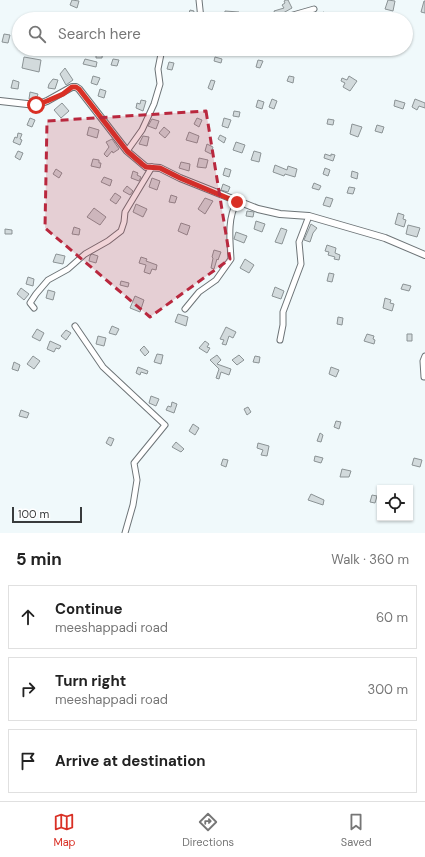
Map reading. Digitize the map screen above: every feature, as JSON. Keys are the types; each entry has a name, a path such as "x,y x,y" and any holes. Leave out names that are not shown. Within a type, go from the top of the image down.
{"street":[{"path":"199,0 200,12"},
{"path":"306,12 314,10"},
{"path":"127,151 142,130 154,104 160,84 158,69 161,56"},
{"path":"0,101 36,105 63,94 72,87 76,87 127,151 146,167 160,168 180,178 258,210 280,214 309,216 385,238 425,255"},
{"path":"34,308 30,303 48,280 68,269 85,254 108,241 120,231 124,222 125,212 152,167"},
{"path":"184,309 198,292 216,280 231,259 231,214 237,202"},
{"path":"280,340 283,325 283,312 301,264 299,242 309,216"},
{"path":"75,326 103,367 165,425 134,463 137,480 133,505 125,533"},
{"path":"424,377 423,360 425,356"}],"highlighted area":[{"path":"206,111 230,259 150,317 45,228 47,121"}],"building":[{"path":"72,0 79,1 77,8 70,5"},
{"path":"288,0 292,8 285,12 274,12 284,8 282,5 285,3 284,1"},
{"path":"388,0 395,1 393,11 385,9"},
{"path":"425,1 425,13 421,12"},
{"path":"4,34 10,35 8,43 2,42"},
{"path":"96,56 102,56 102,58 96,58"},
{"path":"24,57 41,60 39,72 22,68"},
{"path":"215,57 222,59 221,63 214,61"},
{"path":"85,59 97,62 96,67 83,64"},
{"path":"113,59 119,60 117,66 111,65"},
{"path":"258,60 263,61 260,68 256,67"},
{"path":"169,62 174,63 172,70 167,69"},
{"path":"65,68 73,80 66,85 60,74"},
{"path":"93,76 100,78 97,85 91,83"},
{"path":"289,76 294,77 293,83 287,81"},
{"path":"349,76 357,81 350,91 343,87 345,83 341,81 342,78 347,80"},
{"path":"53,79 58,80 55,89 48,88 49,84"},
{"path":"13,80 19,82 18,89 11,88"},
{"path":"211,80 215,81 212,90 208,88"},
{"path":"100,89 106,91 104,98 98,96"},
{"path":"30,92 38,94 36,100 29,99"},
{"path":"272,99 277,101 274,109 269,107"},
{"path":"415,99 425,103 425,108 419,106 417,110 412,107"},
{"path":"141,100 146,101 143,111 136,108 137,103 140,104"},
{"path":"258,100 264,102 262,109 256,107"},
{"path":"395,100 405,103 403,109 394,106"},
{"path":"62,103 69,111 61,118 54,110"},
{"path":"234,111 240,112 239,117 233,116"},
{"path":"30,118 35,120 32,127 27,125"},
{"path":"197,118 202,120 199,127 194,124"},
{"path":"224,118 231,120 228,128 222,126"},
{"path":"152,119 159,121 156,129 148,126"},
{"path":"328,119 334,120 333,125 327,124"},
{"path":"352,124 362,127 358,137 350,134"},
{"path":"377,125 384,127 382,133 375,131"},
{"path":"89,127 99,130 97,138 87,135"},
{"path":"164,127 170,132 165,138 159,133"},
{"path":"189,132 199,136 197,143 186,140"},
{"path":"18,133 22,134 20,145 13,142 15,137 17,138"},
{"path":"220,135 226,138 224,143 218,139"},
{"path":"143,136 149,137 147,146 139,144"},
{"path":"112,139 119,149 113,153 112,151 107,157 104,154 109,147 106,142"},
{"path":"236,142 245,145 242,153 233,150"},
{"path":"207,144 213,147 211,154 205,151"},
{"path":"18,151 23,153 20,160 15,157"},
{"path":"254,151 261,153 259,162 251,160"},
{"path":"325,154 331,156 331,154 335,155 333,161 324,158"},
{"path":"199,158 208,160 206,168 197,167"},
{"path":"93,159 99,160 99,163 101,163 100,168 91,166"},
{"path":"181,162 190,164 189,171 179,168"},
{"path":"275,165 287,170 288,166 297,169 295,177 285,174 284,176 273,172"},
{"path":"225,168 231,170 229,177 223,175"},
{"path":"325,168 330,170 328,176 323,174"},
{"path":"56,169 62,173 59,178 53,174"},
{"path":"133,171 138,173 137,175 141,177 139,181 131,178"},
{"path":"352,171 358,173 357,179 351,177"},
{"path":"104,177 112,180 110,186 101,182"},
{"path":"152,178 160,181 157,190 149,187"},
{"path":"314,183 321,186 319,190 312,188"},
{"path":"223,184 230,187 228,192 221,190"},
{"path":"127,186 133,191 130,195 123,191"},
{"path":"349,187 355,188 353,194 347,193"},
{"path":"115,193 121,197 116,204 110,200"},
{"path":"171,195 177,197 175,203 169,202"},
{"path":"326,197 333,199 330,207 323,205"},
{"path":"205,198 213,201 205,214 198,209"},
{"path":"136,204 147,209 143,217 133,212"},
{"path":"94,208 106,217 100,225 87,217"},
{"path":"247,211 254,212 253,217 246,216"},
{"path":"398,213 404,215 403,219 406,220 404,227 395,224"},
{"path":"256,221 265,224 262,232 254,229"},
{"path":"181,223 190,226 187,235 178,231"},
{"path":"311,224 317,228 313,233 310,242 304,240"},
{"path":"408,225 420,228 417,237 406,234"},
{"path":"74,227 80,229 79,235 72,234"},
{"path":"281,228 287,230 282,244 275,242"},
{"path":"5,229 12,230 12,234 5,234"},
{"path":"236,232 247,236 244,243 234,239"},
{"path":"327,245 336,248 335,253 340,255 339,260 328,255 329,252 325,251"},
{"path":"214,250 221,252 214,269 211,268"},
{"path":"56,254 65,256 63,264 53,262"},
{"path":"92,254 98,256 96,263 89,261"},
{"path":"141,257 147,259 146,261 157,265 156,270 152,269 150,274 144,272 146,265 139,263"},
{"path":"245,259 254,265 249,273 240,268"},
{"path":"329,273 334,274 332,282 327,281"},
{"path":"28,277 34,279 33,286 26,284"},
{"path":"121,281 129,283 128,287 120,285"},
{"path":"403,284 411,286 409,291 401,289"},
{"path":"275,287 284,291 281,299 272,296"},
{"path":"21,288 29,294 24,300 17,294"},
{"path":"48,290 55,292 53,300 46,298"},
{"path":"135,296 144,300 140,312 130,308"},
{"path":"385,298 391,300 390,303 394,304 392,311 383,308"},
{"path":"178,314 188,317 186,326 175,322"},
{"path":"338,317 343,318 342,325 337,324"},
{"path":"112,326 119,329 116,335 109,333"},
{"path":"226,327 236,332 233,338 229,336 226,345 222,344 224,340 220,339"},
{"path":"37,329 44,333 40,341 32,337"},
{"path":"66,330 71,333 66,340 61,336"},
{"path":"367,334 374,336 374,344 364,341"},
{"path":"407,334 412,334 412,341 407,341"},
{"path":"98,336 106,338 104,346 96,344"},
{"path":"50,341 61,346 59,349 56,348 54,352 47,349"},
{"path":"205,341 209,344 207,347 210,348 207,353 199,348"},
{"path":"144,346 149,352 145,356 140,350"},
{"path":"157,354 163,355 161,364 154,362"},
{"path":"217,355 221,360 217,364 231,369 229,375 221,372 219,379 216,378 219,369 210,360"},
{"path":"239,355 244,360 237,365 232,360"},
{"path":"33,356 40,361 34,369 27,364"},
{"path":"255,356 260,357 259,363 253,362"},
{"path":"14,362 20,365 18,371 12,369"},
{"path":"138,367 148,371 147,374 141,372 140,375 136,373"},
{"path":"331,367 339,370 336,377 329,374"},
{"path":"151,396 159,399 156,406 149,403"},
{"path":"172,402 177,404 174,413 166,410 168,406 171,407"},
{"path":"248,407 251,412 247,415 244,409"},
{"path":"21,410 29,413 27,418 19,416"},
{"path":"336,421 341,422 339,429 334,427"},
{"path":"193,424 199,428 195,435 189,431"},
{"path":"320,433 323,435 321,442 317,441"},
{"path":"109,437 114,439 111,446 106,443"},
{"path":"176,442 184,449 181,452 172,447"},
{"path":"258,443 269,446 267,456 261,455 263,450 257,448"},
{"path":"315,456 323,458 321,463 314,461"},
{"path":"414,458 422,460 420,467 412,465"},
{"path":"223,459 228,460 226,467 221,465"},
{"path":"342,469 351,471 349,477 340,477"},
{"path":"311,494 324,500 323,505 308,500"},
{"path":"372,495 377,496 375,503 370,502"}],"route":[{"path":"36,105 63,94 72,87 76,87 127,151 146,167 160,168 237,202"}]}
